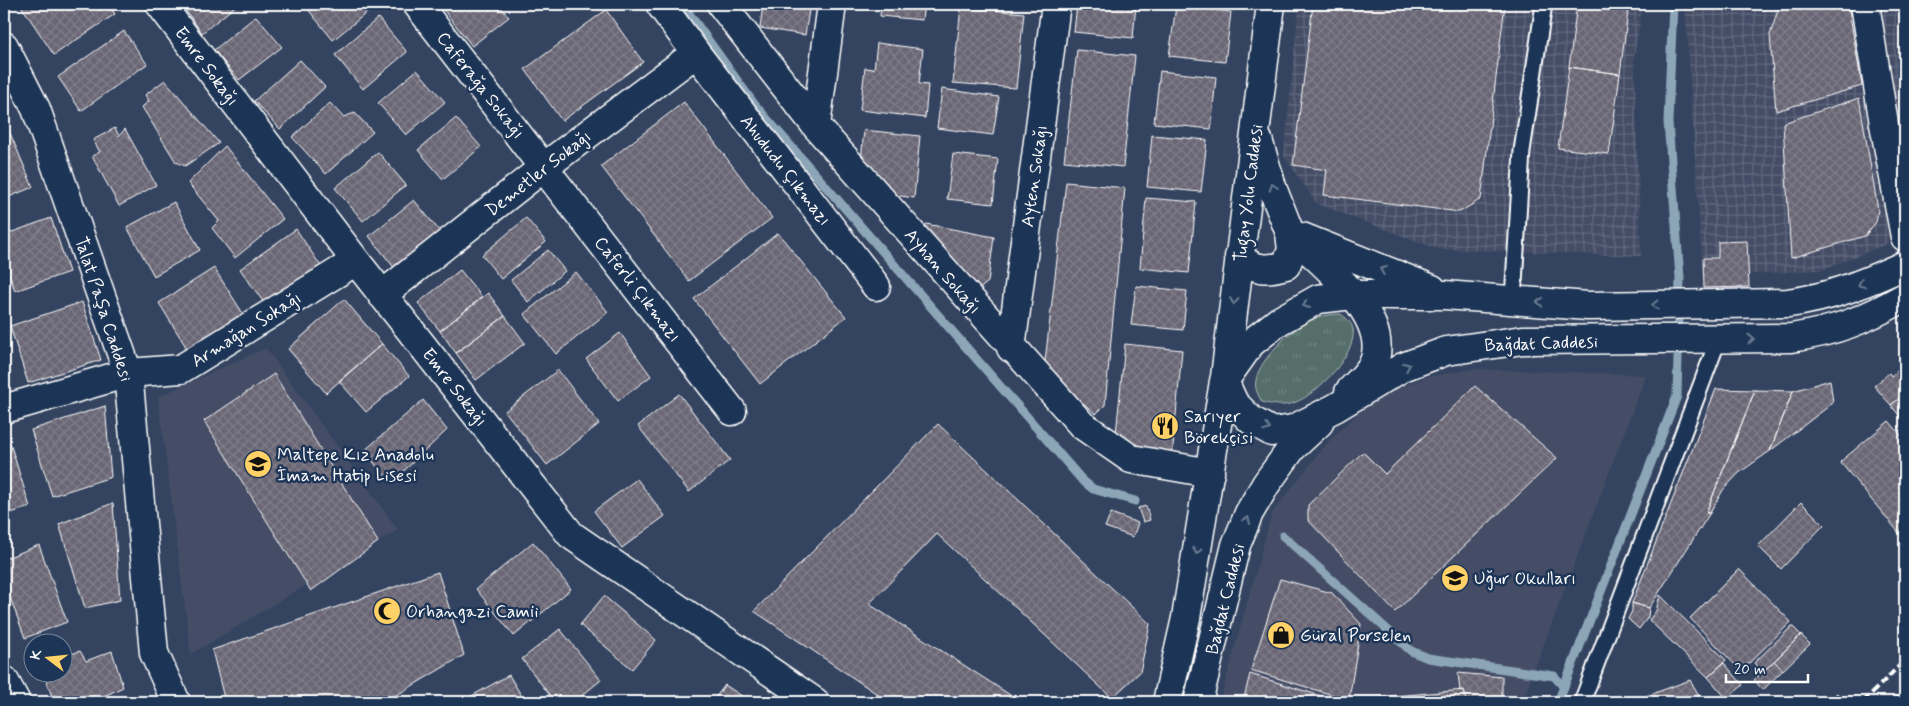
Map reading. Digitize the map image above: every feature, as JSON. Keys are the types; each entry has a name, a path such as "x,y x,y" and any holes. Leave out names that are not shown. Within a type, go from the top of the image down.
{"street":[{"name":"Emre Sokağı","path":"160,4 382,295 571,535 815,702"},
{"name":"Caferağa Sokağı","path":"417,4 544,167"},
{"name":"Ahududu Çıkmazı","path":"660,4 696,54 876,286"},
{"name":"Ayhan Sokağı","path":"721,4 816,126 1011,348 1082,425 1131,458 1210,473"},
{"path":"816,126 832,4"},
{"name":"Ayten Sokağı","path":"1011,348 1056,4"},
{"name":"Tugay Yolu Caddesi","path":"1224,382 1271,4"},
{"path":"1865,4 1884,124 1905,237"},
{"name":"Talat Paşa Caddesi","path":"4,46 36,109 128,373 154,653 176,702"},
{"name":"Demetler Sokağı","path":"382,295 544,167 696,54"},
{"path":"1239,257 1256,268 1275,269 1286,264 1292,250 1290,233 1274,190 1256,131"},
{"name":"Caferli Çıkmazı","path":"544,167 732,411"},
{"path":"1290,233 1444,295"},
{"path":"1290,233 1353,295"},
{"name":"Armağan Sokağı","path":"4,409 128,373 181,369 356,261"},
{"name":"Bağdat Caddesi","path":"1167,702 1186,618 1224,382 1251,342 1279,321 1318,300 1353,295 1444,295 1588,306 1808,301 1860,285 1905,265"},
{"name":"Bağdat Caddesi","path":"1198,702 1236,545 1250,513 1266,484 1292,448 1335,408 1370,368 1376,348 1373,325 1353,295"},
{"name":"Bağdat Caddesi","path":"1224,382 1234,403 1251,420 1272,432 1293,429 1335,408 1403,366 1446,351 1523,340 1791,338 1827,332 1863,320 1905,297"},
{"path":"4,680 16,702"}],"lane":[{"path":"1513,300 1522,152 1544,4"},
{"path":"1582,702 1710,339"}],"shaded area":[{"path":"1299,4 1643,4 1634,57 1641,256 1438,249 1317,204 1284,156"},
{"path":"1685,4 1905,4 1905,237 1821,270 1703,277"},
{"name":"Maltepe Kız Anadolu İmam Hatip Lisesi","path":"266,348 398,530 191,654 158,397"},
{"name":"Uğur Okulları","path":"1473,369 1646,375 1522,702 1220,702 1272,513 1328,442 1374,398 1426,377"}],"green space":[{"path":"1341,314 1353,329 1353,339 1349,350 1334,372 1314,391 1296,402 1279,405 1262,402 1256,389 1258,372 1277,346 1294,330 1310,320 1321,316"}],"building":[{"path":"20,4 108,4 115,14 54,55"},
{"path":"181,4 238,4 202,33"},
{"path":"310,4 366,4 370,10 333,40 306,7"},
{"path":"439,4 498,4 509,17 472,46"},
{"path":"763,4 810,4 805,35 760,28"},
{"path":"881,4 924,4 922,20 880,16"},
{"path":"1077,4 1136,4 1133,38 1074,32"},
{"path":"1313,4 1505,4 1481,199 1460,212 1324,195 1327,170 1293,165"},
{"path":"1577,4 1629,4 1620,74 1569,67"},
{"path":"1780,4 1848,4 1862,86 1776,111 1770,35"},
{"path":"1176,6 1231,12 1225,62 1169,56"},
{"path":"961,7 1024,13 1016,88 953,83"},
{"path":"606,10 643,62 562,121 525,69"},
{"path":"256,16 282,47 239,80 214,50"},
{"path":"378,18 407,52 363,89 335,55"},
{"path":"124,31 147,64 81,111 58,77"},
{"path":"877,43 923,49 919,84 928,85 925,118 860,110 865,68 874,69"},
{"path":"1077,50 1135,56 1123,167 1064,161"},
{"path":"300,60 325,87 280,129 254,101"},
{"path":"1569,67 1620,74 1609,154 1558,148"},
{"path":"417,70 445,102 406,135 378,103"},
{"path":"1160,71 1216,77 1211,129 1154,123"},
{"path":"165,80 219,143 185,166 176,162 142,107 149,101 145,95"},
{"path":"942,89 999,97 993,135 937,128"},
{"path":"1859,98 1878,210 1876,222 1865,236 1791,258 1783,123"},
{"path":"684,102 772,218 689,281 601,166"},
{"path":"330,103 343,117 355,113 373,132 326,174 292,137"},
{"path":"456,118 481,147 443,179 418,150"},
{"path":"4,119 33,187 4,199"},
{"path":"115,128 119,136 125,129 156,185 119,206 92,156 100,152 93,140"},
{"path":"864,130 920,136 914,198 888,194 889,187 879,186 878,173 860,170"},
{"path":"1152,135 1207,140 1201,192 1147,187"},
{"path":"225,146 283,219 235,258 212,228 219,221 188,183"},
{"path":"378,152 406,185 363,221 335,188"},
{"path":"953,154 998,159 993,204 947,199"},
{"path":"1066,182 1125,188 1105,405 1096,414 1044,370"},
{"path":"1146,198 1196,202 1189,273 1140,268"},
{"path":"414,200 442,234 396,270 369,236"},
{"path":"174,202 200,250 154,276 127,227"},
{"path":"51,218 69,272 15,291 4,259 4,235"},
{"path":"526,218 546,242 501,279 482,255"},
{"path":"926,224 994,237 988,282 973,294 919,234"},
{"path":"296,229 322,268 267,307 240,269"},
{"path":"778,233 846,317 760,384 694,299"},
{"path":"1747,241 1749,287 1704,288 1703,258 1718,258 1718,242"},
{"path":"548,250 565,271 528,302 511,280"},
{"path":"214,268 244,315 188,350 159,303"},
{"path":"460,270 482,297 440,331 418,303"},
{"path":"576,272 608,312 556,354 524,314"},
{"path":"1136,286 1187,291 1183,330 1131,325"},
{"path":"488,293 505,316 456,353 440,331"},
{"path":"344,299 382,344 326,393 288,349"},
{"path":"82,302 101,360 28,383 10,326"},
{"path":"505,316 525,343 476,380 456,353"},
{"path":"620,333 651,376 618,401 586,359"},
{"path":"382,344 409,376 366,412 339,381"},
{"path":"1125,344 1182,350 1172,458 1145,456 1116,434"},
{"path":"1905,365 1905,394 1891,405 1874,386 1889,373 1891,376"},
{"path":"558,370 599,424 547,465 505,411"},
{"path":"274,374 378,542 311,591 204,421"},
{"path":"1830,380 1833,403 1770,451 1793,391"},
{"path":"1475,386 1557,458 1395,612 1308,520 1308,505 1363,452 1385,474"},
{"path":"1716,389 1755,390 1706,513 1710,513 1649,608 1632,603"},
{"path":"1755,390 1793,391 1770,451 1739,473 1723,490 1710,513 1706,513"},
{"path":"679,394 730,460 689,492 638,426"},
{"path":"1905,394 1905,423 1891,405"},
{"path":"423,400 447,430 391,483 364,451"},
{"path":"105,406 111,477 52,496 31,430"},
{"path":"1889,421 1905,440 1905,540 1840,462"},
{"path":"938,424 1150,624 1140,672 1112,698 937,534 869,604 1021,702 889,702 754,611"},
{"path":"10,443 30,507 4,515 4,445"},
{"path":"637,479 665,516 622,548 594,511"},
{"path":"1801,502 1824,525 1781,569 1758,546"},
{"path":"113,503 120,600 85,608 59,524"},
{"path":"1146,506 1150,520 1143,522 1138,508"},
{"path":"1111,513 1138,523 1133,537 1105,527"},
{"path":"533,542 571,589 514,636 476,589"},
{"path":"39,545 67,622 36,634 24,634 4,581 4,559"},
{"path":"1739,569 1791,622 1741,671 1690,618"},
{"name":"Orhangazi Camii","path":"438,572 464,655 385,702 225,702 212,650"},
{"path":"1280,579 1332,593 1361,624 1349,700 1251,670"},
{"path":"1660,595 1726,660 1708,677 1649,620 1656,611"},
{"path":"604,596 656,640 632,669 580,625"},
{"path":"1632,603 1649,608 1648,617 1639,629 1628,619 1632,611"},
{"path":"1792,626 1801,635 1763,672 1754,663"},
{"path":"560,629 601,680 574,702 555,702 522,659"},
{"path":"1801,635 1810,644 1783,670 1774,661"},
{"path":"80,651 86,661 112,651 123,687 92,702 54,702 48,684 72,684 72,654"},
{"path":"1774,661 1783,670 1763,690 1754,680"},
{"path":"1724,663 1743,685 1727,699 1708,677"},
{"path":"1458,673 1502,677 1502,702 1466,702 1464,690 1460,691"},
{"path":"1250,674 1337,701 1243,702"},
{"path":"509,675 525,702 461,702"},
{"path":"1690,680 1703,702 1630,702"},
{"path":"725,685 751,702 712,702"},
{"path":"1464,690 1466,702 1336,702 1337,701"},
{"path":"1837,693 1846,702 1827,702"}],"waterway":[{"path":"682,4 754,104 1082,480 1093,489 1135,501"},
{"path":"1558,702 1677,396 1680,278 1668,122 1673,4"},
{"path":"1283,536 1411,651 1428,658 1554,676 1564,687"}],"railway":[{"path":"1863,702 1905,660"},
{"path":"1892,702 1905,689"}],"place":[{"name":"Sarıyer Börekçisi","path":"1165,426"},
{"name":"Maltepe Kız Anadolu İmam Hatip Lisesi","path":"258,464"},
{"name":"Uğur Okulları","path":"1455,578"},
{"name":"Orhangazi Camii","path":"387,611"},
{"name":"Güral Porselen","path":"1281,635"}]}
